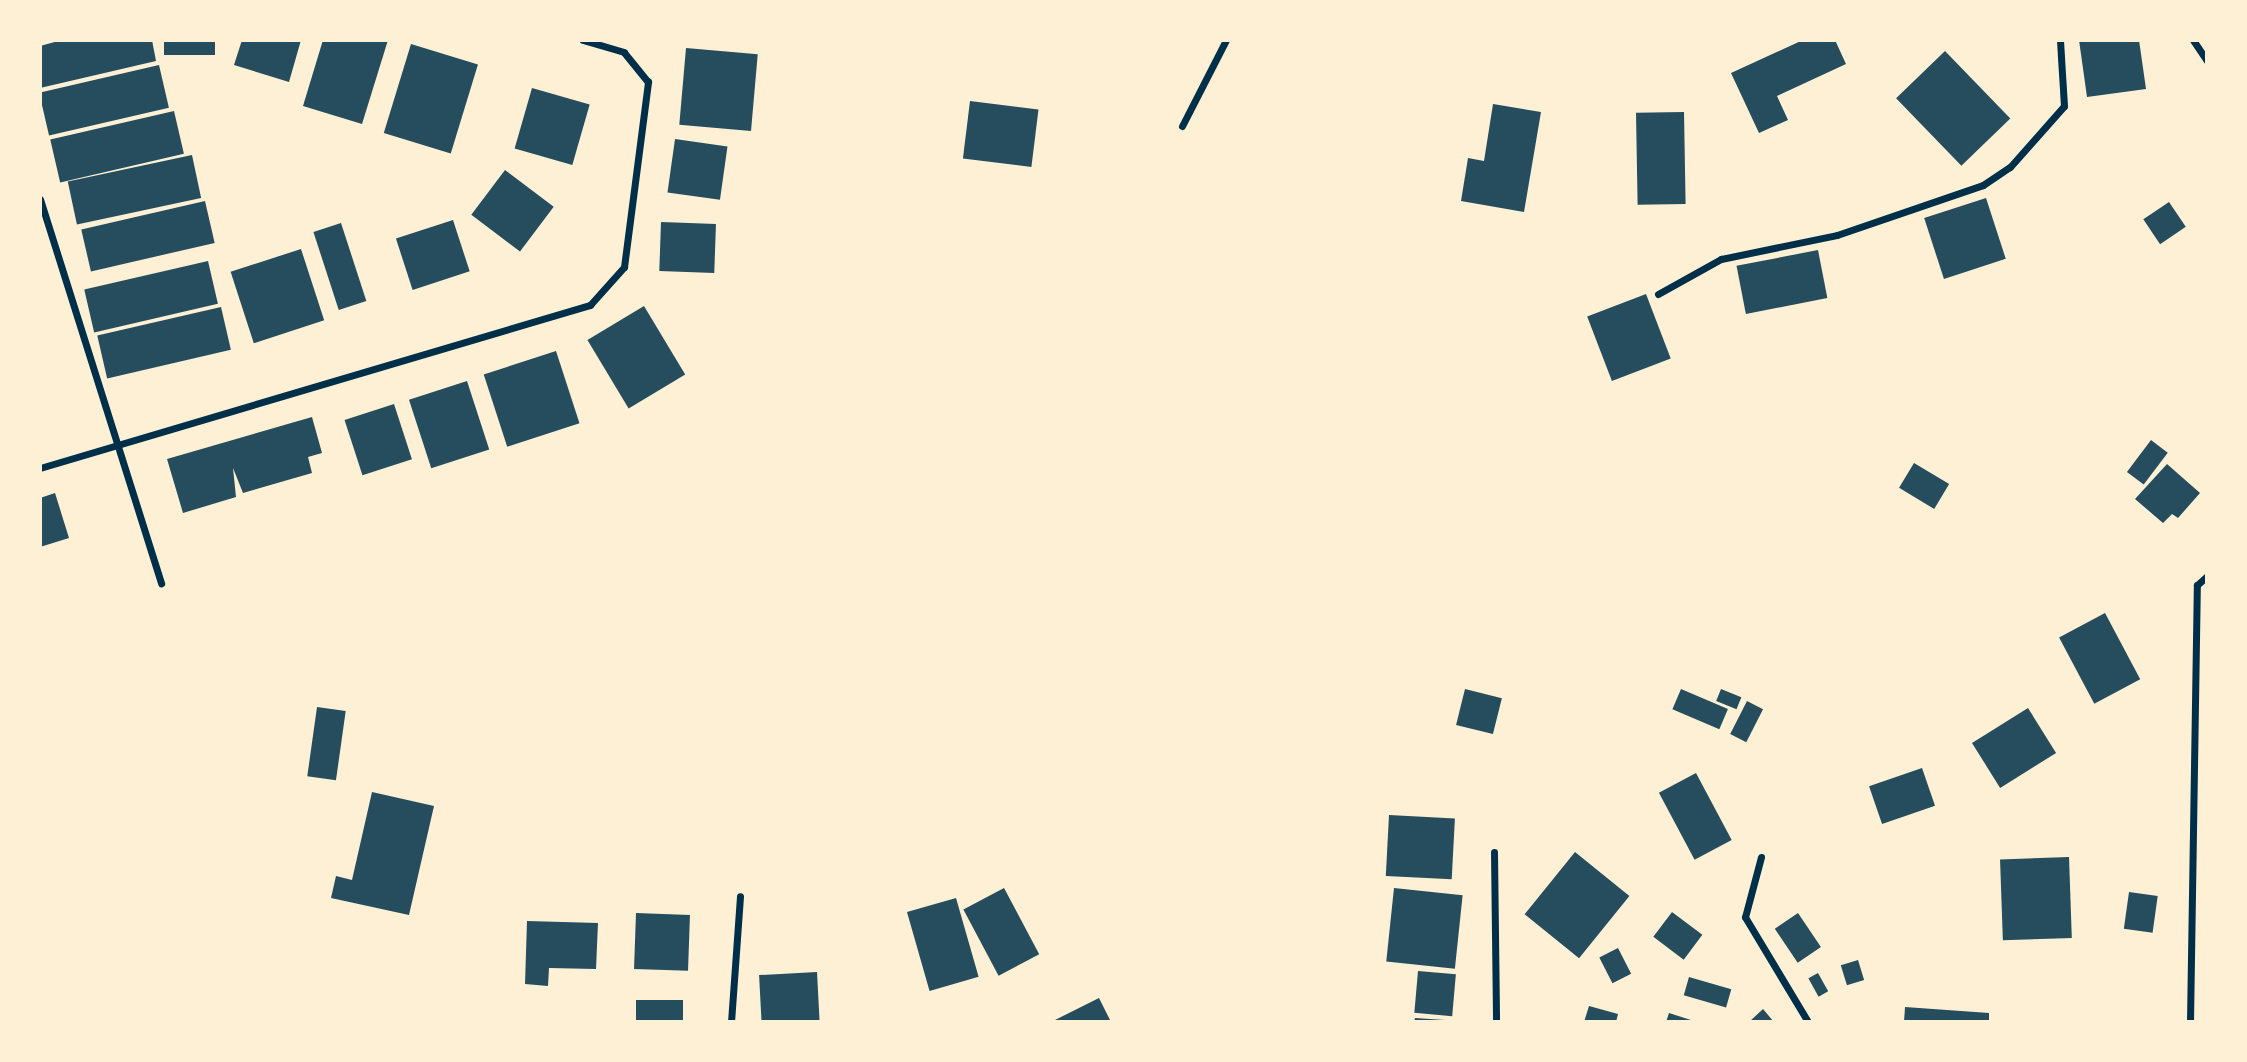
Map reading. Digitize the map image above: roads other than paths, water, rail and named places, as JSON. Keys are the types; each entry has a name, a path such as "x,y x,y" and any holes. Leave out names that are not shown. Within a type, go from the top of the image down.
{"street":[{"path":"40,468 590,305 624,267 648,82 624,52 583,40"},
{"path":"1182,126 1226,40"},
{"path":"1658,294 1721,259 1837,235 1983,185 2010,167 2063,106 2060,40"},
{"path":"2193,40 2207,61"},
{"path":"40,199 113,445 161,583"},
{"path":"2190,1022 2197,585 2207,576"},
{"path":"2197,585 2207,586"},
{"path":"1494,852 1496,1022"},
{"path":"1761,857 1745,916 1808,1022"},
{"path":"731,1022 740,896"}]}
